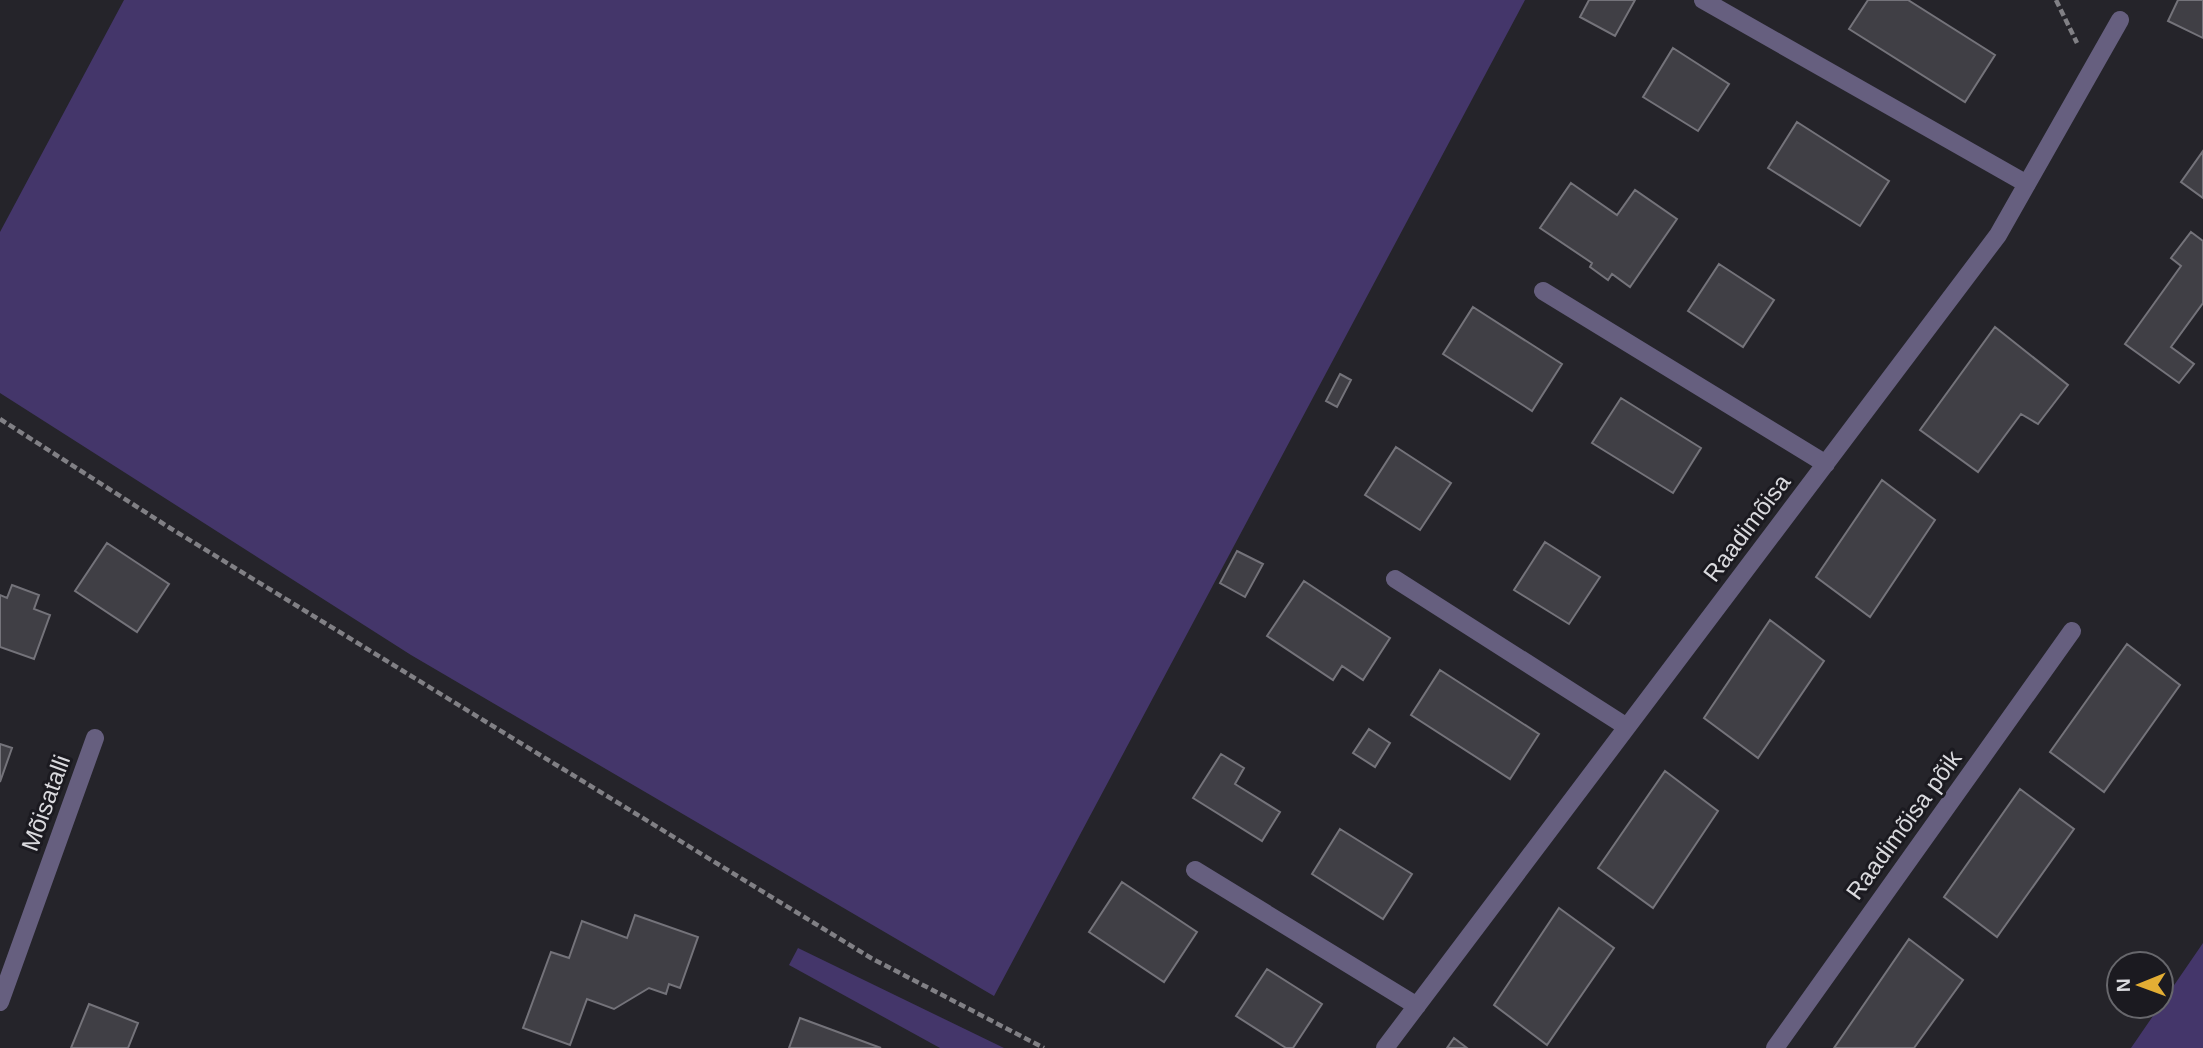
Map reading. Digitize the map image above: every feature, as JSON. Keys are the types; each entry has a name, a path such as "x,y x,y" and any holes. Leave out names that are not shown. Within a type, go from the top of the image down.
{"street":[{"path":"1703,0 2027,184"},
{"name":"Raadimõisa","path":"1385,1048 1998,235 2120,20"},
{"path":"1543,291 1826,464"},
{"path":"1395,579 1627,727"},
{"name":"Raadimõisa põik","path":"1774,1048 2072,631"},
{"name":"Mõisatalli","path":"0,1002 95,738"},
{"path":"1195,870 1417,1006"}],"path":[{"path":"2056,0 2091,72"},
{"path":"0,419 170,528 871,958 1044,1048"}],"shaded area":[{"path":"124,0 1525,0 994,996 411,655 0,393 0,232"},
{"path":"2203,943 2203,1048 2131,1048 2150,1020 2175,1020 2175,984"},
{"path":"798,948 1004,1048 940,1048 789,965"}],"building":[{"path":"1589,0 1635,0 1615,36 1580,17"},
{"path":"1868,0 1908,0 1995,55 1965,102 1849,29"},
{"path":"2178,0 2203,0 2203,38 2168,21"},
{"path":"1673,48 1729,84 1698,131 1643,97"},
{"path":"1797,122 1889,181 1860,226 1768,168"},
{"path":"2203,151 2203,198 2181,182"},
{"path":"1571,183 1617,215 1635,190 1677,219 1630,287 1612,274 1608,280 1590,267 1592,263 1540,228"},
{"path":"2191,232 2203,241 2203,303 2171,347 2194,364 2179,383 2125,344 2181,266 2171,258"},
{"path":"1719,264 1774,300 1743,347 1688,311"},
{"path":"1473,307 1562,364 1532,411 1443,354"},
{"path":"1995,327 2068,385 2038,424 2021,414 1978,472 1920,430"},
{"path":"1340,374 1351,380 1337,407 1326,401"},
{"path":"1621,398 1701,448 1673,493 1592,443"},
{"path":"1396,447 1451,483 1420,530 1365,495"},
{"path":"1882,480 1935,520 1870,617 1816,577"},
{"path":"1545,542 1600,577 1569,624 1514,590"},
{"path":"107,543 169,584 137,632 75,591"},
{"path":"1237,551 1263,564 1245,597 1220,583"},
{"path":"1304,581 1390,638 1363,680 1342,666 1333,680 1267,636"},
{"path":"12,585 39,595 34,609 50,615 34,659 0,647 0,595 7,598"},
{"path":"1770,620 1824,661 1758,758 1704,718"},
{"path":"2127,644 2180,685 2104,792 2050,752"},
{"path":"1440,670 1539,734 1510,779 1411,715"},
{"path":"1369,729 1390,743 1375,767 1353,753"},
{"path":"0,744 12,748 0,782"},
{"path":"1221,754 1244,768 1235,784 1280,812 1262,841 1193,798"},
{"path":"1665,771 1718,811 1653,908 1598,868"},
{"path":"2020,789 2074,829 1997,937 1944,897"},
{"path":"1340,829 1412,874 1383,919 1312,874"},
{"path":"1122,882 1197,932 1164,982 1089,932"},
{"path":"1559,908 1614,948 1547,1045 1494,1005"},
{"path":"635,915 698,937 680,988 669,984 666,994 649,988 614,1009 587,999 570,1045 523,1028 551,952 569,958 582,921 627,938"},
{"path":"1909,939 1963,980 1914,1048 1834,1048"},
{"path":"1267,969 1322,1004 1293,1048 1286,1048 1236,1016"},
{"path":"89,1004 138,1023 128,1048 71,1048"},
{"path":"800,1018 881,1048 789,1048"},
{"path":"1454,1038 1467,1048 1447,1048"}]}
